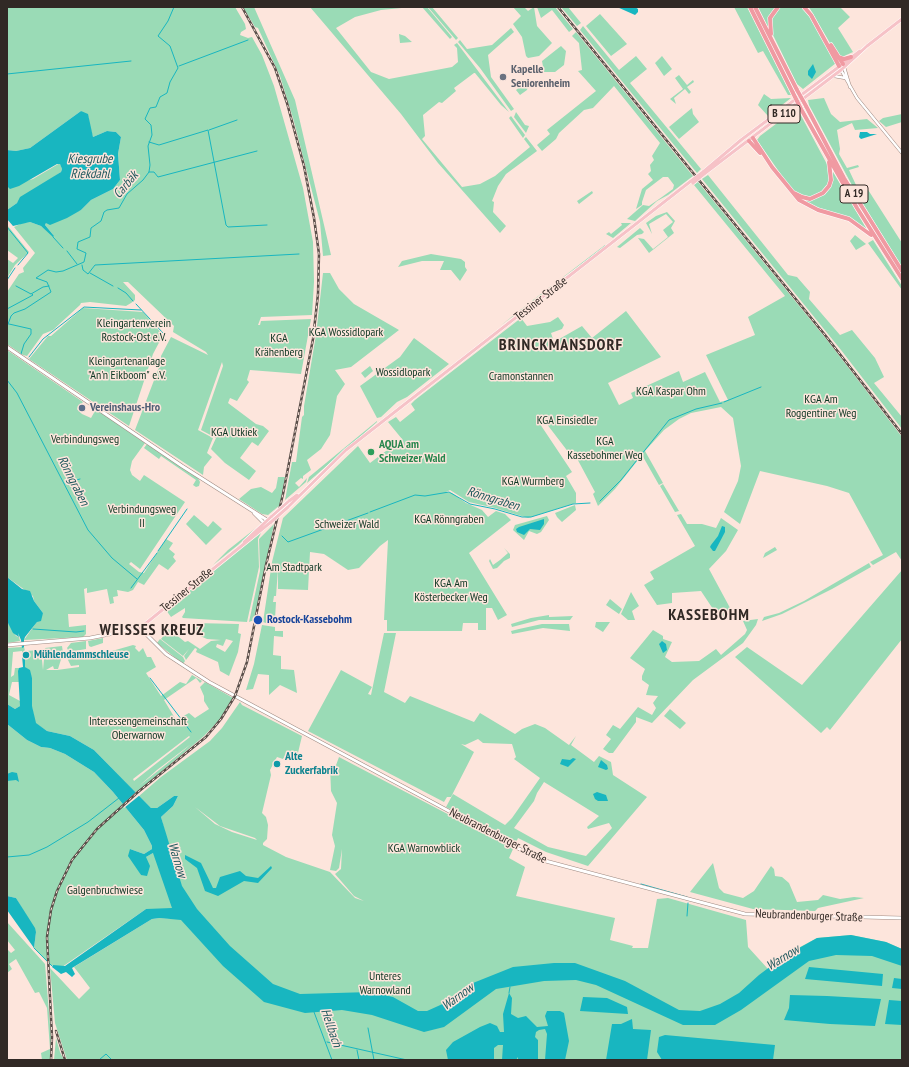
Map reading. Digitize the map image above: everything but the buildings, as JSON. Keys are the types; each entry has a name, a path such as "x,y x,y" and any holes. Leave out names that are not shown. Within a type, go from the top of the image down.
{"highway":[{"name":"A 19","path":"750,7 801,109 828,158 874,238 902,279"},
{"name":"A 19","path":"755,7 844,178 902,271"},
{"path":"772,40 769,22 772,14 778,7"},
{"path":"804,7 808,11 842,67"},
{"path":"808,7 838,56 842,67"},
{"path":"838,56 844,59 851,57"},
{"path":"751,137 787,187 804,204 818,210 849,219 861,226 874,238"},
{"path":"787,187 796,194 805,198 815,198 824,193 831,180 828,158"}],"main road":[{"name":"B 110","path":"842,67 902,19"},
{"name":"B 110","path":"842,67 851,57 863,49"},
{"name":"Tessiner Straße","path":"703,173 834,76 842,67"},
{"name":"Tessiner Straße","path":"270,522 272,516 351,446 692,182 746,136 751,137 842,67"},
{"path":"7,347 204,480 270,522"},
{"name":"Tessiner Straße","path":"140,628 267,526 287,508 303,490"},
{"path":"253,512 267,526"},
{"name":"Tessiner Straße","path":"234,552 264,523 270,522"},
{"path":"7,644 90,638 140,628"},
{"name":"Neubrandenburger Straße","path":"140,628 166,654 199,676 538,859 745,914 902,918"}],"street":[{"path":"842,67 845,78 860,102 902,153"},
{"path":"842,67 850,87"},
{"path":"834,76 841,76 845,78"}],"green space":[{"path":"235,7 245,24 246,29 241,32 240,35 248,38 252,37 262,55 274,86 303,188 313,242 314,282 312,315 261,317 258,325 260,325 261,321 311,319 301,374 250,370 247,380 249,382 237,401 230,398 228,403 256,424 263,426 269,431 258,446 252,442 240,458 256,471 249,480 225,463 211,449 216,438 201,430 223,366 222,362 198,430 213,438 207,453 212,457 204,467 203,475 135,430 161,362 161,356 171,337 208,355 206,352 173,332 174,326 128,282 123,282 135,295 135,300 126,306 90,302 81,303 53,330 43,334 27,356 23,355 7,344 7,292 19,274 24,272 23,268 35,253 14,227 22,223 30,222 41,226 54,236 45,225 46,223 81,210 91,200 113,189 120,180 118,154 121,137 116,132 107,131 93,137 89,124 89,118 81,111 30,148 16,151 7,150 7,8"},
{"path":"243,7 254,7 295,100 331,255 323,256 320,222 293,118 280,76 258,28 255,27"},
{"path":"310,7 412,7 381,10 355,17 336,28 371,72 389,79 452,67 458,62 457,48 454,45 457,43 509,112 501,105 474,73 454,88 456,91 442,103 439,102 423,115 425,136 422,139 462,187 480,184 495,176 530,147 524,139 526,137 537,151 506,174 498,186 492,201 494,202 493,212 506,226 500,233 438,163 401,114"},
{"path":"422,7 427,7 452,37 450,39"},
{"path":"428,7 432,7 458,38 456,40"},
{"path":"513,7 524,7 528,11 534,7 537,26 552,43 539,56 528,58 526,56 522,37 513,24 521,16"},
{"path":"537,7 555,7 573,29 569,32 552,10 541,18"},
{"path":"561,7 568,7 581,23 577,26"},
{"path":"734,7 747,7 791,95 788,95 763,51 758,53"},
{"path":"758,7 776,7 769,17 768,27"},
{"path":"780,7 802,7 806,10 836,63 803,89 797,84 771,31 771,19"},
{"path":"809,7 840,7 850,17 838,28 853,52 842,57 834,50"},
{"path":"600,14 627,44 611,56 586,26"},
{"path":"583,26 619,70 636,56 647,69 630,83 701,169 697,173 580,30"},
{"path":"511,28 514,32 488,55 491,77 514,109 511,111 480,68 458,42 460,40 467,49 492,45"},
{"path":"576,32 693,176 668,195 657,201 635,221 627,219 643,205 649,206 662,197 673,189 674,185 668,177 663,177 646,190 642,205 636,209 642,189 653,180 648,174 651,171 650,165 654,160 652,156 660,143 614,86 593,108 584,110 542,151 537,145 550,134 547,130 596,91 578,71 582,70 579,43 572,36"},
{"path":"399,34 405,36 412,42 400,43"},
{"path":"561,46 566,51 564,65 555,72 544,72 542,61"},
{"path":"662,56 672,69 664,76 655,63"},
{"path":"679,75 687,85 693,80 694,82 687,87 691,92 689,94 685,89 674,98 676,104 670,99 683,89 675,78"},
{"path":"530,80 527,90 520,95 516,90 521,86 520,81"},
{"path":"764,94 771,99 791,98 768,116 758,105"},
{"path":"824,98 831,114 840,122 867,119 878,128 855,130 852,123 837,130 840,149 839,154 847,168 858,165 859,167 849,170 856,185 865,185 902,243 902,267 854,189 809,105 808,100"},
{"path":"692,108 693,114 699,122 679,139 669,127"},
{"path":"797,108 829,168 829,181 827,187 823,192 810,197 798,194 791,189 757,140 760,136"},
{"path":"516,112 525,125 529,126 526,133 514,117"},
{"path":"902,114 902,122 886,127 879,121 883,118"},
{"path":"511,116 525,135 523,138 509,118"},
{"path":"60,163 62,169 61,172 7,210 7,186 33,179"},
{"path":"833,172 866,228 851,219 816,208 798,197 814,199 821,196 830,187"},
{"path":"708,175 788,275 797,277 810,292 809,299 840,335 852,330 875,358 884,377 874,383 902,417 902,429 841,350 702,179"},
{"path":"698,182 827,340 902,437 902,561 896,552 873,565 870,562 883,555 849,493 827,486 760,471 740,524 724,512 738,481 741,466 733,418 721,407 691,413 679,419 664,430 645,451 663,483 659,485 642,455 615,489 598,506 593,494 595,492 573,451 569,453 543,419 538,421 572,472 566,476 576,493 576,503 528,518 469,502 450,490 446,492 452,493 466,503 482,510 488,517 496,511 505,514 511,520 469,553 507,615 498,620 492,608 486,608 486,630 478,630 478,623 463,623 462,631 387,631 387,620 384,620 388,540 380,546 359,568 348,570 324,554 310,552 308,590 278,589 278,569 276,596 274,596 273,602 276,602 275,619 269,624 263,622 272,562 283,518 358,446 370,463 402,439 388,422 396,417 400,422 415,410 411,404 415,400 521,318 527,326 550,322 558,317 564,325 562,329 551,333 554,342 582,326 592,338 626,311 661,357 608,383 619,405 633,398 631,393 679,371 683,382 705,372 720,402 728,400 706,355 755,335 748,317 785,296 694,185"},
{"path":"592,191 593,193 579,204 577,201"},
{"path":"667,212 675,221 671,228 674,233 649,253 638,238 644,239 653,249 668,237 663,230 673,222 666,214 649,224 652,234 646,223 656,216"},
{"path":"621,223 631,223 613,238 606,234 609,232 611,234 622,225"},
{"path":"7,225 29,252 15,265 7,278 7,259 13,263 18,258 7,250"},
{"path":"640,228 644,232 642,234 637,235 620,248 617,247"},
{"path":"855,235 866,244 856,250 850,241"},
{"path":"873,240 902,286 902,290 868,243"},
{"path":"605,245 606,246 554,284"},
{"path":"431,254 461,259 465,262 465,267 467,270 460,281 451,270 440,270 444,261 422,261 398,267 402,261"},
{"name":"KGA Wossidlopark","path":"323,273 330,273 339,289 354,304 399,330 351,367 335,370 345,384 337,396 330,435 321,449 307,460 311,470 303,476 303,479 301,478 295,483 299,487 307,478 306,482 285,500 292,462 296,462 302,417 304,415 304,406 316,335"},
{"path":"551,286 551,288 500,326"},
{"path":"83,308 143,312 163,335 153,354 129,426 29,359 48,336 51,336"},
{"name":"Wossidlopark","path":"414,338 449,364 407,397 397,402 381,417 377,418 360,386 400,357"},
{"path":"7,350 83,402 77,409 82,414 91,418 95,411 90,407 92,406 145,443 132,461 130,470 132,475 140,481 144,475 185,502 140,569 131,562 129,564 139,572 144,573 166,539 173,543 169,549 175,554 173,557 176,561 168,570 159,564 144,585 138,582 133,590 128,592 117,590 118,596 113,597 114,603 110,604 107,589 87,593 87,588 84,589 86,614 68,614 69,627 86,625 86,634 83,637 24,640 43,613 34,601 33,596 7,577"},
{"path":"370,366 373,371 365,378 361,373"},
{"path":"377,422 307,483 309,477"},
{"path":"147,444 198,478 200,482 199,486 196,487 193,485 196,480 161,456 159,459 144,448"},
{"path":"278,477 285,477 280,505 268,515 262,514 239,499 251,489 261,487 272,493 276,488"},
{"path":"663,484 679,511 675,512 660,486"},
{"path":"575,505 576,510 562,522 557,517 555,513"},
{"path":"681,514 687,524 702,524 716,528 721,518 738,530 726,551 709,569 736,619 719,618 701,591 672,593 672,603 657,605 644,585 654,579 650,572 695,546 677,515"},
{"path":"194,515 208,527 213,521 222,529 206,545 186,524"},
{"path":"547,516 549,520 541,532 537,534 529,531 524,540 513,530 515,525"},
{"path":"274,524 254,620 249,622 260,571 259,539"},
{"path":"256,528 238,545 213,565 228,550"},
{"path":"261,533 258,539 259,567 247,622 183,618 185,608 171,617 166,610"},
{"path":"775,547 777,550 763,558 765,553"},
{"path":"504,548 510,554 510,558 504,561 497,568 493,569 489,561 490,559 493,565 500,560 508,553"},
{"path":"869,563 871,567 832,589 782,614 762,621 764,617 779,613 804,601"},
{"path":"902,570 902,639 830,730 827,727 821,733 735,657 747,647 802,685"},
{"path":"631,592 639,606 632,611 635,620 628,620 621,614"},
{"path":"610,599 622,609 619,614 606,605"},
{"path":"549,615 549,617 573,616 570,620 539,620 512,627 511,624 531,618"},
{"path":"758,619 756,625 743,643 693,680 652,723 636,717 636,722 613,753 609,753 603,749 611,739 606,735 613,725 620,729 638,707 652,715 656,708 653,703 658,696 646,695 649,685 642,680 645,669 630,658 653,630 663,636 663,639 672,642 665,657 672,662 699,661 716,649 721,655 745,634 747,630 743,621"},
{"path":"7,621 16,636 19,637 20,641 7,643"},
{"path":"596,622 610,622 603,632 595,627"},
{"path":"193,623 239,624 238,633 241,634 238,652 229,676 220,671 218,662 196,652 197,649 195,648 186,660 184,656 189,649 183,656 161,639 169,629 185,642 188,641 200,649 211,641 221,640 207,639 198,635 193,630","holes":["226,639 233,641 225,652 216,647 217,644 223,646"]},
{"path":"542,624 569,624 570,631 543,628 512,634 511,631 519,629"},
{"path":"262,625 275,627 275,631 283,631 283,637 274,636 273,655 281,656 281,669 294,670 297,693 280,685 269,695 269,675 258,674 253,689 246,690 254,664"},
{"path":"384,633 396,633 384,692 405,703 410,696 474,722 480,713 515,734 522,729 535,724 545,728 569,745 576,736 571,745 594,762 599,756 611,762 613,775 647,797 588,866 546,852 518,838 509,858 525,867 516,896 615,918 610,940 633,946 632,948 648,948 657,899 668,898 746,920 748,947 768,969 787,954 817,938 851,935 886,942 902,949 902,1060 67,1060 55,1023 50,968 79,999 90,988 74,967 152,919 181,919 170,909 146,909 62,967 50,965 34,948 36,932 16,898 7,896 7,724 27,740 41,747 50,748 65,754 94,772 113,792 144,830 152,846 152,849 144,854 130,849 141,875 146,857 153,853 165,832 161,817 173,806 178,796 174,796 157,808 151,808 139,796 161,777 210,741 222,728 240,702 242,705 302,736 297,757 287,752 283,759 277,757 270,770 271,775 262,813 266,817 268,825 267,839 263,845 286,857 330,872 355,898 364,901 354,896 335,874 341,869 342,849 339,868 336,871 330,870 335,846 332,835 337,803 331,791 330,765 335,768 339,757 478,830 481,825 446,807 453,794 505,825 512,818 540,778 514,759 516,757 512,744 483,743 478,739 465,745 461,744 474,752 451,797 447,797 444,802 308,731 341,670 372,687 368,694 371,695","holes":["544,782 599,816 587,827 588,829 609,823 612,828 586,856 548,847 514,828 534,801","195,807 220,826 257,840 232,832 215,824"]},
{"path":"103,638 103,643 91,647 89,646 88,641"},
{"path":"160,639 183,657 185,661 183,664 157,643"},
{"path":"86,641 86,649 69,652 67,648 71,643"},
{"name":"Interessengemeinschaft Oberwarnow","path":"133,645 136,646 135,648 139,652 143,648 147,657 151,657 156,667 146,673 161,696 180,682 186,684 192,675 202,681 200,683 196,678 164,700 176,720 189,713 195,718 209,709 204,701 204,696 200,687 205,682 233,698 221,718 204,736 136,793 94,750 70,736 47,731 35,723 32,707 32,678 25,667 25,657 22,656 22,651 13,652 11,677 14,675 15,668 19,668 19,682 12,682 9,695 20,701 20,706 15,709 7,704 7,648 24,647 25,651 41,650 43,670 45,648 62,646 63,653 58,669 54,669 53,666 46,670 57,670 79,667 79,665 71,666 68,660 71,654 86,651 87,655 106,651 107,654","holes":["189,736 190,737 134,781 133,779","191,744 184,750 139,786 157,770"]},
{"path":"670,709 686,723 680,729 664,716"},
{"path":"713,863 719,888 724,893 743,898 754,891 771,866 774,869 775,876 782,877 789,883 797,902 818,900 823,895 840,899 854,897 864,898 818,908 815,911 753,909 690,892"},
{"path":"7,922 45,964 51,1037 50,1060 42,1060 41,1053 50,1049 47,1008 39,992 35,993 16,959 9,964 12,969 7,973 7,949 11,953 15,950 7,940"},
{"path":"56,1038 60,1052 64,1060 54,1060"}],"water":[{"path":"617,7 635,7 638,9 638,12 635,15"},
{"path":"813,64 816,72 812,79 808,75 808,71"},
{"name":"Kiesgrube Riekdahl","path":"81,111 88,114 93,137 107,131 116,132 121,137 118,154 120,180 113,189 91,200 81,210 50,225 46,223 45,225 54,236 53,237 41,226 30,222 13,226 7,219 7,210 17,203 20,197 61,172 62,169 60,164 57,164 19,186 10,189 7,186 7,150 16,151 30,148"},
{"path":"860,132 877,134 861,139 859,137"},
{"path":"544,519 544,524 540,530 530,529 524,535 517,532 516,529 519,527"},
{"path":"722,526 725,527 725,532 715,551 713,551 710,547 718,536"},
{"path":"7,577 22,589 30,591 34,601 43,613 41,621 37,622 25,637 24,647 22,648 18,633 19,637 13,633 7,621"},
{"path":"662,641 666,644 667,650 663,653 659,644"},
{"name":"Warnow","path":"22,656 25,656 25,667 30,670 32,678 32,706 36,723 47,731 70,736 94,750 151,808 157,808 174,796 178,796 173,806 161,817 182,886 197,909 230,946 273,984 300,994 371,992 393,997 418,1011 427,1011 447,1002 473,983 513,967 554,963 575,963 625,981 679,1010 700,1011 720,1004 739,993 759,975 783,957 817,938 851,935 886,942 902,949 902,966 872,956 836,955 809,961 741,1010 715,1025 683,1025 596,985 576,980 544,981 496,989 444,1027 424,1032 372,1015 342,1010 305,1013 264,1002 223,966 181,920 160,918 152,919 72,968 75,974 72,977 66,972 61,974 52,967 53,965 65,966 146,909 172,908 153,853 146,857 150,866 147,876 141,875 128,856 130,849 144,854 152,849 152,846 144,830 113,792 94,772 65,754 50,748 41,747 27,740 7,724 7,704 15,709 20,706 18,671 19,668 23,667"},
{"path":"573,758 576,759 568,767 560,764 562,759 570,760"},
{"path":"601,760 607,765 608,769 606,770 598,767"},
{"path":"12,772 17,773 19,782 16,780 7,781 7,774"},
{"path":"597,792 606,795 608,801 598,801 595,799 593,794"},
{"path":"185,855 201,863 213,888 216,888 220,877 240,871 246,876 258,878 271,866 272,868 258,883 244,881 218,896 205,891 197,868 185,859"},
{"path":"7,896 16,898 35,928 34,948 7,910"},
{"path":"809,967 883,974 882,986 805,979"},
{"path":"894,978 902,979 902,989 892,988"},
{"path":"509,993 512,998 511,1014 518,1018 526,1016 537,1027 548,1026 545,1016 547,1011 560,1011 564,1013 569,1041 565,1060 545,1060 547,1034 545,1029 536,1032 535,1037 538,1040 538,1060 518,1060 518,1057 516,1060 502,1060 503,1045 498,1045 494,1048 494,1060 448,1060 446,1050 453,1042 480,1027 490,1023 497,1026 500,1032 504,1032 503,1014"},
{"path":"790,995 881,999 875,1026 784,1020 789,1008"},
{"path":"583,997 607,998 627,1007 628,1014 580,1011"},
{"path":"889,1000 902,1001 902,1025 885,1024"},
{"path":"632,1019 633,1029 651,1030 647,1060 606,1060 612,1024 621,1024"},
{"path":"665,1035 775,1045 773,1060 662,1060 657,1052 659,1037"}],"pier":[{"path":"137,791 140,795 124,808 122,805"}],"waterway":[{"name":"Carbäk","path":"7,327 11,316 14,313 25,309 51,292 47,282 36,278 48,270 56,272 63,271 84,262 86,253 77,249 78,242 90,237 91,228 101,221 104,212 119,208 127,194 143,180 149,172 150,165 148,146 152,135 151,125 145,119 150,108 156,107 160,97 167,93 170,82 178,68 170,46 158,36 168,21 174,7"},
{"path":"179,66 248,40"},
{"path":"7,74 131,61"},
{"path":"209,130 237,120"},
{"path":"149,142 159,145 208,130 226,225 228,227 267,225"},
{"path":"149,172 154,172 158,177 257,151"},
{"path":"7,227 28,253 18,265"},
{"path":"53,237 63,248"},
{"path":"67,251 77,264"},
{"path":"82,265 83,270 88,274 95,265 299,254"},
{"path":"7,280 15,268"},
{"path":"90,273 113,286"},
{"path":"16,286 31,294 43,287 49,286"},
{"path":"118,288 126,293 133,301"},
{"path":"7,309 33,295 32,294"},
{"path":"136,304 163,333"},
{"path":"29,357 43,339 84,307 141,310"},
{"path":"9,324 31,329 31,334 24,344 21,354"},
{"name":"Rönngraben","path":"7,380 17,393 88,530 112,558 137,579"},
{"name":"Rönngraben","path":"724,402 761,387"},
{"name":"Rönngraben","path":"600,501 621,480 669,420 696,409 722,403"},
{"path":"65,483 80,479"},
{"name":"Rönngraben","path":"370,512 415,495 425,496 449,492 470,504 495,509 522,517 531,517 573,504 590,503"},
{"path":"158,551 187,509"},
{"name":"Rönngraben","path":"282,536 288,542 368,513"},
{"path":"131,588 157,553"},
{"path":"33,629 76,632 84,631"},
{"path":"150,678 191,732"},
{"path":"7,857 29,855 47,847 88,822 119,798"},
{"path":"641,884 687,897"},
{"path":"687,916 688,903"},
{"path":"34,948 52,966"},
{"path":"509,993 510,987"},
{"name":"Hellbach","path":"314,1012 332,1060"},
{"path":"368,1028 374,1060"},
{"path":"327,1042 407,1060"},
{"path":"357,1050 359,1060"},
{"path":"99,1060 106,1054 112,1060"}],"railway":[{"path":"51,1060 52,1037 47,937 51,910 57,891 72,860 97,829 138,792 206,737 221,719 235,696 247,662 266,565 283,494 313,339 318,294 319,254 304,166 287,103 275,68 242,7"},
{"path":"558,7 825,335 902,434"},
{"path":"56,1031 65,1060"}],"place":[{"name":"Kapelle Seniorenheim","path":"503,77"},
{"name":"Vereinshaus-Hro","path":"82,408"},
{"name":"AQUA am Schweizer Wald","path":"371,452"},
{"name":"Rostock-Kassebohm","path":"258,620"},
{"name":"Mühlendammschleuse","path":"26,655"},
{"name":"Alte Zuckerfabrik","path":"277,764"}],"district":[{"name":"BRINCKMANSDORF","path":"561,345"},
{"name":"KASSEBOHM","path":"709,615"},
{"name":"WEISSES KREUZ","path":"152,630"}],"park label":[{"name":"Kleingartenverein Rostock-Ost e.V.","path":"134,331"},
{"name":"KGA Krähenberg","path":"279,346"},
{"name":"Kleingartenanlage \"An'n Eikboom\" e.V.","path":"127,369"},
{"name":"Cramonstannen","path":"521,377"},
{"name":"KGA Kaspar Ohm","path":"671,392"},
{"name":"KGA Am Roggentiner Weg","path":"821,407"},
{"name":"KGA Einsiedler","path":"567,421"},
{"name":"KGA Utkiek","path":"234,433"},
{"name":"Verbindungsweg","path":"85,440"},
{"name":"KGA Kassebohmer Weg","path":"605,449"},
{"name":"KGA Wurmberg","path":"533,482"},
{"name":"Verbindungsweg II","path":"142,517"},
{"name":"KGA Rönngraben","path":"449,520"},
{"name":"Schweizer Wald","path":"347,525"},
{"name":"Am Stadtpark","path":"294,568"},
{"name":"KGA Am Kösterbecker Weg","path":"451,591"},
{"name":"KGA Warnowblick","path":"424,849"},
{"name":"Galgenbruchwiese","path":"105,891"},
{"name":"Unteres Warnowland","path":"385,984"}]}
